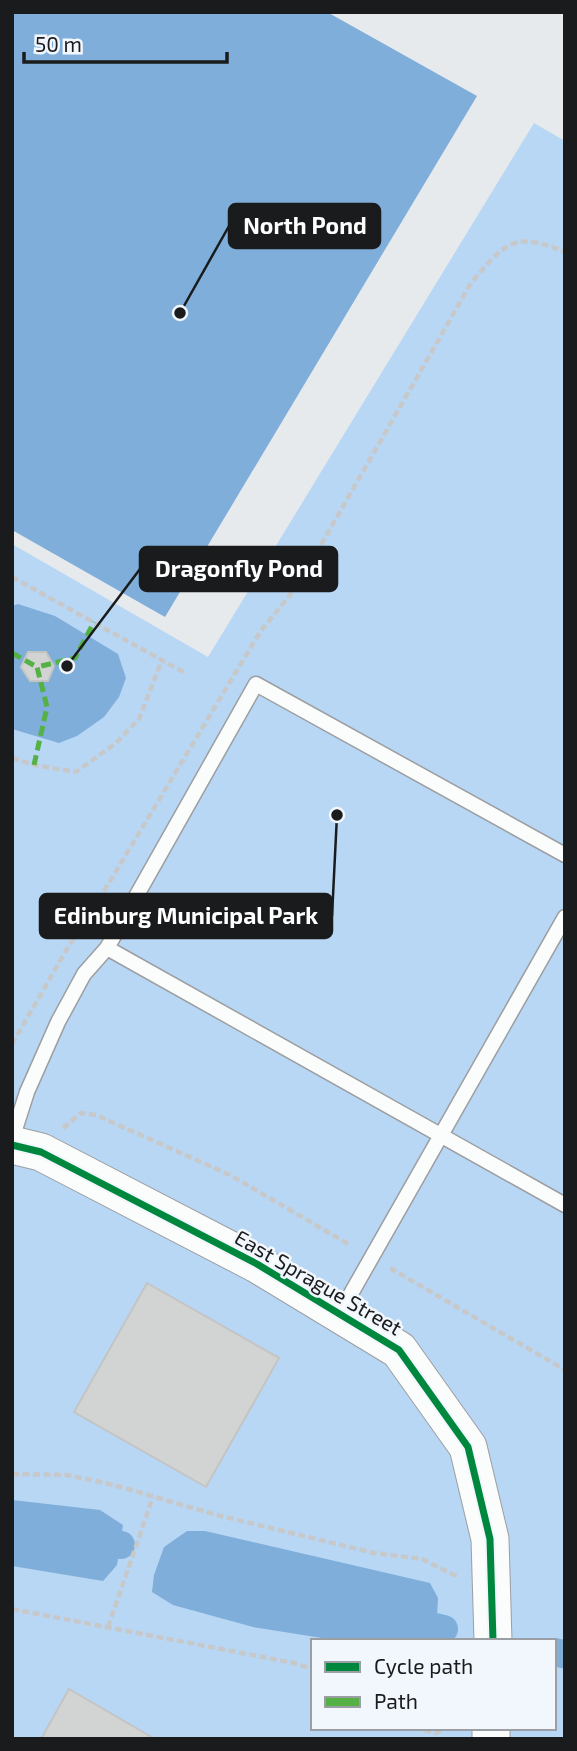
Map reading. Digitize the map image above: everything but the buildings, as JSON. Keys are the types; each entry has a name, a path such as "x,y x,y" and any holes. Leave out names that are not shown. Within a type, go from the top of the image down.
{"street":[{"name":"East Sprague Street","path":"12,1145 41,1152 257,1264 399,1350 468,1447 490,1538 494,1639"}],"lane":[{"path":"12,1139 27,1092 58,1022 84,974 107,948 256,684 565,855"},
{"path":"340,1314 565,917"},
{"path":"107,948 565,1206"}],"path":[{"path":"12,1044 66,949 112,878 260,632 298,585 471,283 499,250 522,241 542,242 565,252"},
{"path":"12,577 186,673"},
{"path":"12,758 34,765 76,772 116,743 139,719 162,660"},
{"path":"59,1131 81,1113 96,1115 230,1175 351,1245"},
{"path":"390,1268 565,1370"},
{"path":"12,1474 67,1475 114,1485 217,1515 374,1553 422,1559 458,1577"},
{"path":"108,1627 153,1497"},
{"path":"12,1609 311,1668"},
{"path":"423,1730 436,1733 441,1730"}],"shaded area":[{"path":"12,12 327,12 477,96 165,617 12,530"},
{"path":"534,123 565,141 565,1739 12,1739 12,544 208,657"},
{"path":"18,604 55,616 118,654 126,678 119,697 104,717 77,736 59,743 12,729 12,606"},
{"path":"12,1500 100,1510 123,1525 117,1565 103,1581 12,1566"},
{"path":"187,1531 205,1531 430,1583 438,1598 436,1633 428,1639 328,1639 253,1627 173,1605 152,1592 154,1575 164,1547"}],"waterway":[{"path":"12,1538 97,1540 121,1545"},
{"path":"399,1618 444,1629"},
{"path":"556,1652 563,1654"}],"marked path":[{"path":"34,765 47,707 37,667 75,658 94,622"},
{"path":"12,653 37,667"}],"cycle path":[{"path":"12,1145 41,1152 257,1264 399,1350 468,1447 490,1539 493,1639"}],"place":[{"name":"North Pond","path":"180,313"},
{"name":"Dragonfly Pond","path":"67,666"},
{"name":"Edinburg Municipal Park","path":"337,815"}]}
